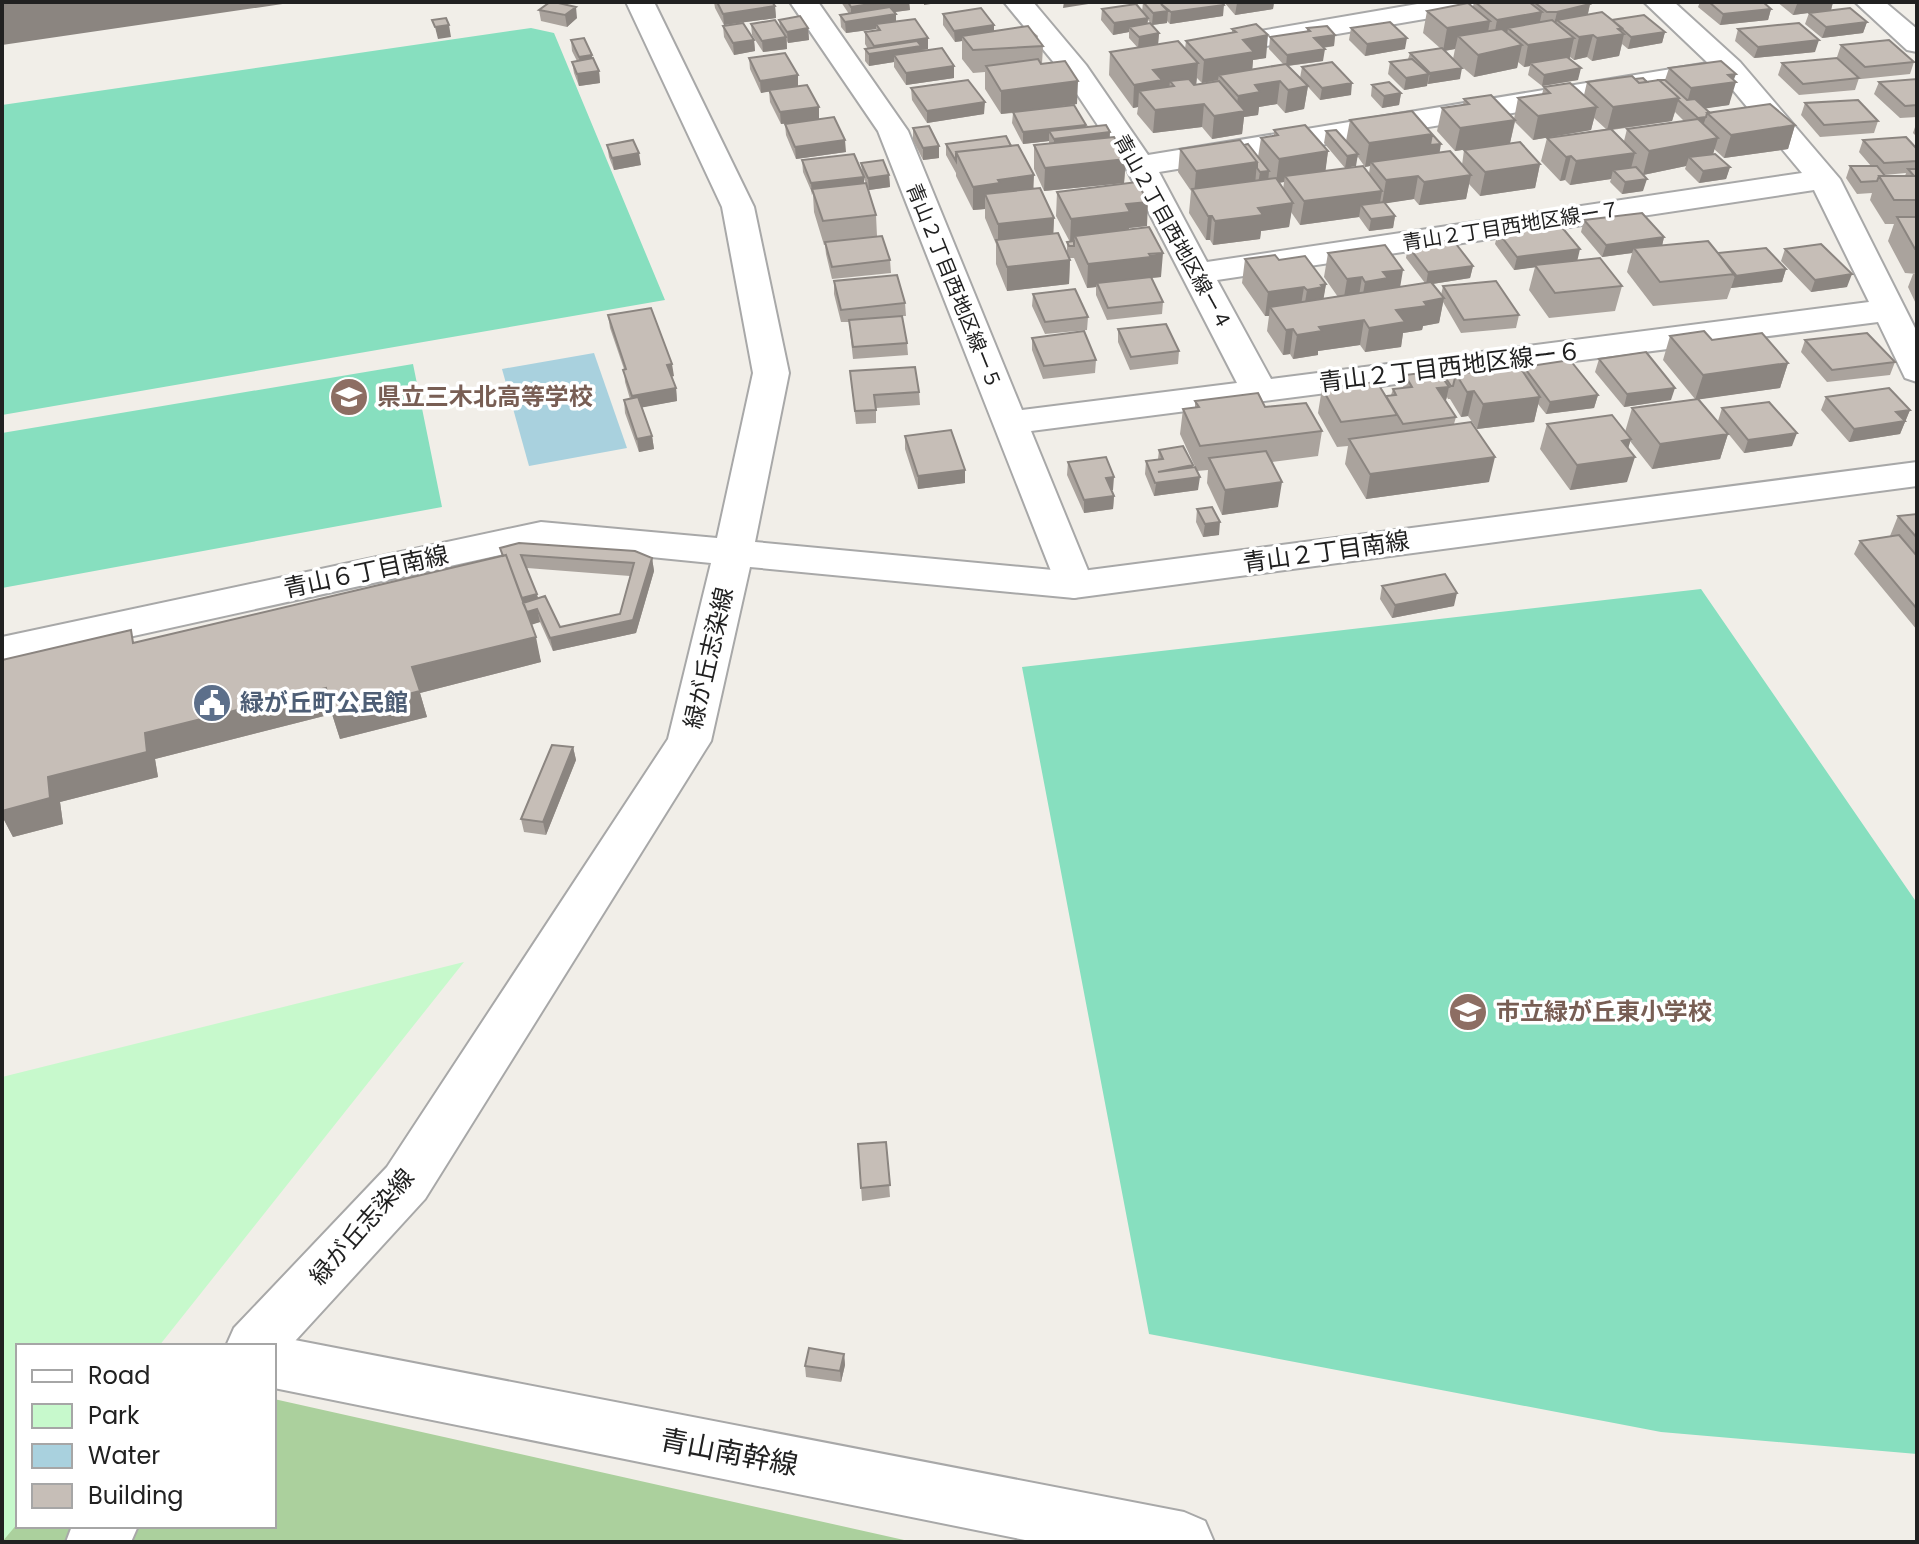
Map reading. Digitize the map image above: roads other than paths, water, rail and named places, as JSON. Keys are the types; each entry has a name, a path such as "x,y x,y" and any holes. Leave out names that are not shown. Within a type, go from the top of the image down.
{"street":[{"name":"緑が丘志染線","path":"256,1344 406,1183 689,741 733,555 771,373 738,207 640,2"},
{"name":"青山２丁目西地区線ー５","path":"804,2 893,131 1074,585"},
{"name":"青山２丁目西地区線ー４","path":"1018,2 1076,71 1140,166 1260,392"},
{"path":"1184,52 1477,2"},
{"path":"1658,2 1730,68 1824,179 1917,371"},
{"path":"1869,2 1917,44"},
{"path":"1076,71 1107,65"},
{"path":"1140,166 1730,68"},
{"name":"青山２丁目西地区線ー７","path":"1197,273 1824,179"},
{"name":"青山２丁目西地区線ー６","path":"1009,423 1890,310"},
{"name":"青山２丁目南線","path":"733,555 1074,585 1917,474"},
{"name":"青山６丁目南線","path":"2,651 541,534 733,555"},
{"name":"青山南幹線","path":"276,1362 1184,1542"}],"water":[{"path":"594,353 627,448 529,466 502,369"}],"place":[{"name":"県立三木北高等学校","path":"349,397"},
{"name":"緑が丘町公民館","path":"212,703"},
{"name":"市立緑が丘東小学校","path":"1468,1012"}]}
